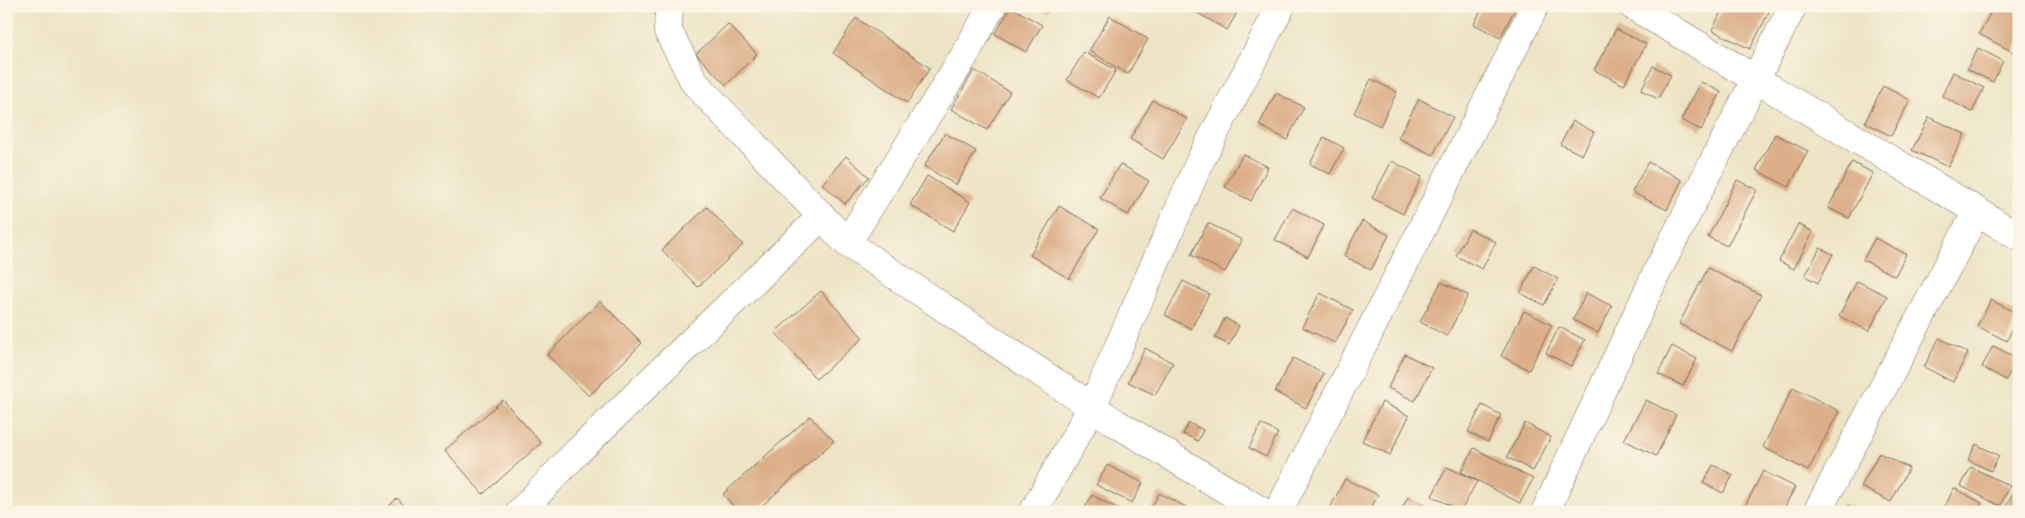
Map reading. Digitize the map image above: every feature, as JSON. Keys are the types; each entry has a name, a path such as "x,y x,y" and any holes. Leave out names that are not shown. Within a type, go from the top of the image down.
{"street":[{"path":"669,6 668,31 696,83 847,243 1092,407 1263,512"},
{"path":"847,243 962,58 992,6"},
{"path":"1033,512 1092,407 1201,159 1281,6"},
{"path":"1278,512 1535,6"},
{"path":"1633,6 2019,237"},
{"path":"1546,512 1656,274 1793,6"},
{"path":"1817,512 1977,211"},
{"path":"520,512 585,444 822,216"}],"building":[{"path":"1039,6 1052,6 1048,12"},
{"path":"1190,6 1241,6 1227,30 1189,8"},
{"path":"1483,6 1509,6 1515,9 1500,38 1474,24"},
{"path":"1724,6 1772,6 1750,49 1712,30"},
{"path":"1994,6 2019,6 2019,41 2013,52 1979,34"},
{"path":"1011,7 1042,25 1026,52 995,34"},
{"path":"1110,16 1148,39 1128,74 1089,51"},
{"path":"856,18 930,68 907,103 833,53"},
{"path":"728,24 757,54 726,85 696,54"},
{"path":"1616,29 1646,44 1624,85 1594,70"},
{"path":"1978,48 2003,61 1993,82 1967,69"},
{"path":"1084,52 1116,70 1099,98 1067,80"},
{"path":"1653,66 1671,75 1658,99 1641,90"},
{"path":"974,70 1010,92 987,130 951,109"},
{"path":"1953,72 1984,88 1972,112 1942,96"},
{"path":"1371,79 1397,92 1380,126 1354,113"},
{"path":"1701,82 1721,92 1701,130 1681,120"},
{"path":"1883,86 1910,100 1891,136 1865,122"},
{"path":"1276,93 1304,107 1287,140 1259,125"},
{"path":"1419,99 1453,117 1433,155 1398,138"},
{"path":"1153,100 1187,119 1163,159 1130,139"},
{"path":"1929,117 1965,134 1948,167 1912,150"},
{"path":"1573,121 1594,132 1582,155 1560,144"},
{"path":"945,133 976,151 956,185 924,166"},
{"path":"1775,134 1808,151 1789,187 1756,170"},
{"path":"1324,137 1344,148 1330,174 1310,164"},
{"path":"1243,154 1268,167 1251,201 1225,187"},
{"path":"846,156 869,177 845,204 822,184"},
{"path":"1392,161 1422,177 1403,214 1372,198"},
{"path":"1648,162 1682,180 1667,210 1632,192"},
{"path":"1852,162 1873,173 1849,218 1828,208"},
{"path":"1120,164 1149,181 1128,215 1100,198"},
{"path":"927,176 970,202 953,231 910,205"},
{"path":"1737,180 1757,190 1727,246 1708,237"},
{"path":"1059,206 1099,229 1069,279 1030,255"},
{"path":"707,207 743,245 698,287 662,250"},
{"path":"1292,208 1324,225 1308,257 1275,240"},
{"path":"1362,221 1389,235 1371,270 1344,256"},
{"path":"1208,223 1242,240 1225,272 1191,255"},
{"path":"1798,224 1813,232 1794,269 1779,261"},
{"path":"1470,229 1496,242 1482,269 1456,256"},
{"path":"1875,238 1906,254 1895,276 1863,260"},
{"path":"1820,248 1833,254 1818,283 1805,276"},
{"path":"1534,266 1558,279 1544,305 1520,293"},
{"path":"1708,268 1761,295 1732,351 1679,324"},
{"path":"1183,281 1209,294 1191,329 1165,315"},
{"path":"1857,281 1887,296 1869,331 1839,316"},
{"path":"1441,282 1468,295 1447,336 1420,322"},
{"path":"821,291 863,338 816,379 775,332"},
{"path":"1320,293 1353,310 1335,343 1302,327"},
{"path":"1586,293 1612,306 1598,333 1573,320"},
{"path":"1991,300 2019,314 2007,341 1977,326"},
{"path":"600,301 642,343 589,396 547,355"},
{"path":"1524,311 1552,325 1529,370 1501,356"},
{"path":"1225,318 1239,326 1229,345 1215,338"},
{"path":"1559,327 1585,340 1571,366 1546,353"},
{"path":"1939,338 1968,353 1953,382 1924,367"},
{"path":"1672,346 1697,359 1683,386 1658,374"},
{"path":"1993,346 2017,358 2006,380 1982,367"},
{"path":"1145,348 1173,363 1155,395 1128,382"},
{"path":"1405,354 1432,368 1415,401 1388,388"},
{"path":"1293,358 1324,374 1306,408 1275,392"},
{"path":"1793,387 1839,411 1808,471 1763,447"},
{"path":"503,400 541,443 483,494 445,450"},
{"path":"1646,400 1676,415 1656,456 1624,440"},
{"path":"1382,402 1409,416 1390,455 1362,441"},
{"path":"1482,405 1501,415 1488,442 1468,432"},
{"path":"810,416 834,441 755,512 738,512 723,494"},
{"path":"1189,423 1203,430 1198,441 1183,434"},
{"path":"1525,423 1551,437 1533,471 1507,457"},
{"path":"1261,424 1278,433 1266,457 1249,448"},
{"path":"1976,444 1999,456 1991,471 1968,460"},
{"path":"1474,448 1533,479 1520,503 1461,472"},
{"path":"1879,453 1909,468 1891,502 1861,487"},
{"path":"1107,465 1143,483 1132,503 1096,485"},
{"path":"1713,465 1733,475 1723,493 1703,483"},
{"path":"1447,467 1477,481 1461,511 1432,496"},
{"path":"1971,467 2010,486 2000,506 1961,486"},
{"path":"1763,471 1795,487 1782,512 1742,512"},
{"path":"1345,479 1378,495 1369,512 1328,512"},
{"path":"2019,481 2019,512 2007,512 2004,510"},
{"path":"1954,488 1982,503 1977,512 1942,512"},
{"path":"1159,493 1196,512 1149,512"},
{"path":"1092,495 1124,512 1083,512"},
{"path":"1408,497 1436,512 1400,512"},
{"path":"397,498 410,512 383,512"},
{"path":"1849,505 1862,512 1846,512"}]}
